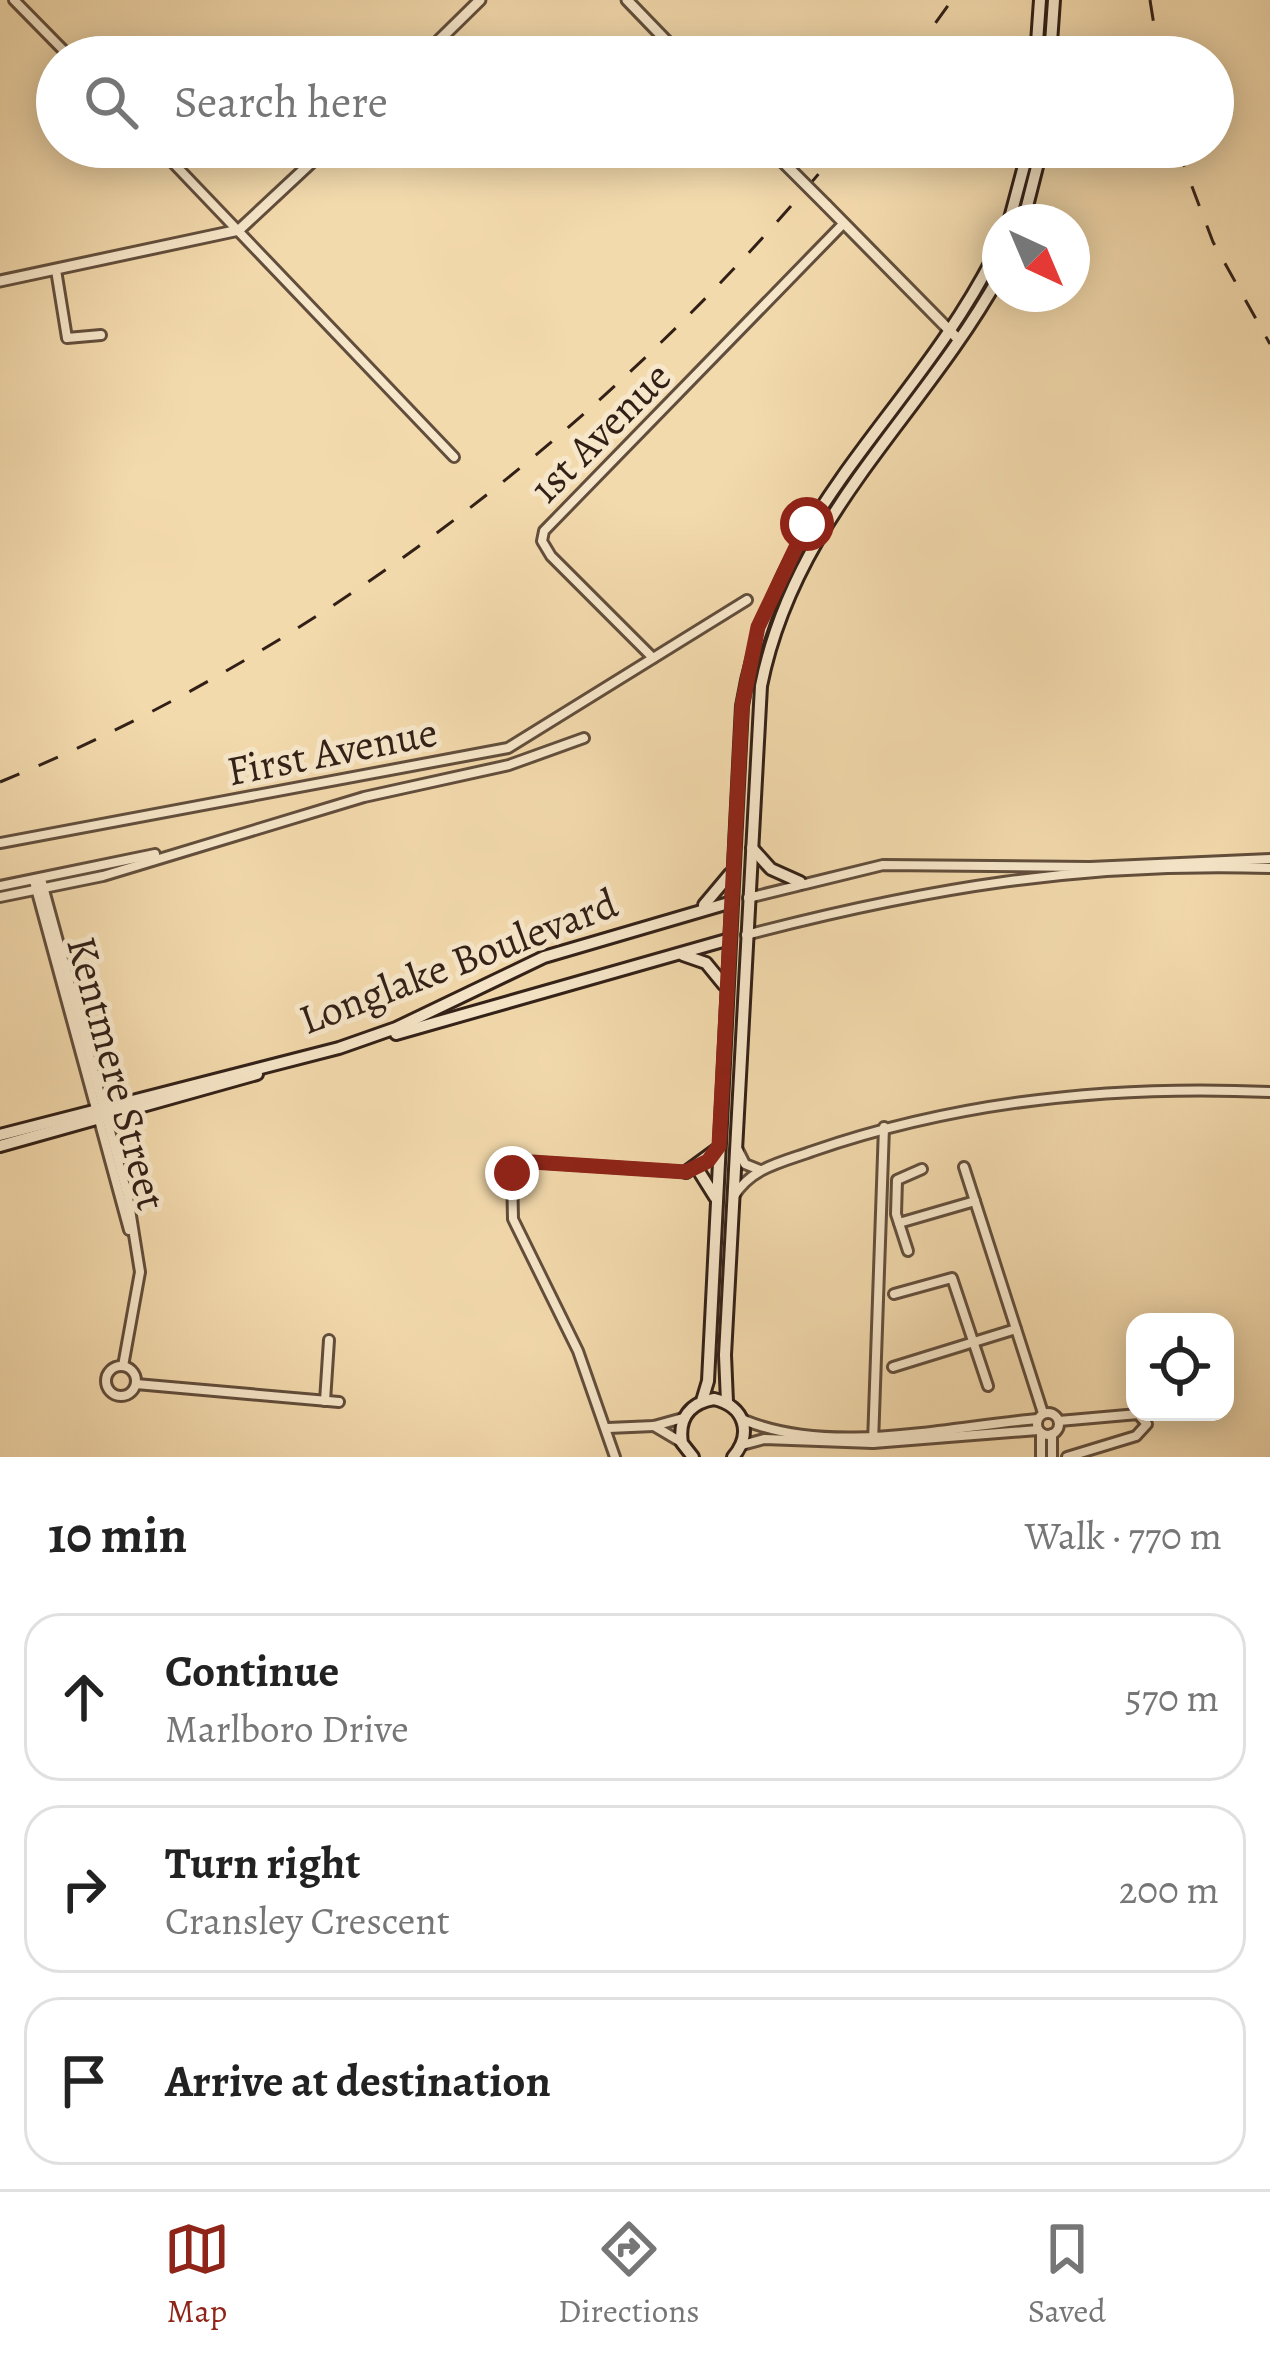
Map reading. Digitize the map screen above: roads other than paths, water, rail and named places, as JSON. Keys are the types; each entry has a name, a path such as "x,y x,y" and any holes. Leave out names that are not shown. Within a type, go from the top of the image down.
{"main road":[{"path":"1037,36 1040,0"},
{"path":"1051,36 1054,0"},
{"path":"1014,204 1023,168"},
{"path":"1028,204 1037,168"},
{"path":"693,1457 682,1443 683,1418 702,1401 708,1381 742,706 758,627 807,524 982,273"},
{"path":"727,1402 745,935 761,686 793,585 836,503 982,304"},
{"path":"752,848 778,875 800,882"},
{"path":"692,913 716,896 733,869"},
{"name":"Longlake Boulevard","path":"397,1031 544,957 747,898"},
{"name":"Longlake Boulevard","path":"0,1146 100,1113 745,935"},
{"path":"666,957 685,955 706,963 726,988"},
{"name":"Longlake Boulevard","path":"0,1135 100,1113"},
{"path":"686,1172 708,1161 719,1146"},
{"path":"718,1171 735,1147"},
{"path":"700,1173 716,1201"},
{"path":"702,1401 727,1402 744,1420 742,1445 733,1457"}],"street":[{"path":"14,0 49,36"},
{"path":"443,36 480,0"},
{"path":"627,0 662,36"},
{"path":"178,168 454,458"},
{"path":"0,281 239,230 305,168"},
{"path":"789,168 959,340"},
{"name":"1st Avenue","path":"653,658 551,556 542,541 544,531 844,223"},
{"path":"56,270 67,338 101,335"},
{"path":"653,658 747,600"},
{"name":"First Avenue","path":"0,843 508,748 653,658"},
{"path":"0,886 104,875 364,797 509,765 584,738"},
{"path":"747,898 883,865 1090,870 1270,863"},
{"path":"745,935 886,898 1090,870"},
{"path":"0,897 38,883"},
{"name":"Kentmere Street","path":"38,883 100,1113 128,1197 139,1282 123,1366"},
{"path":"734,1197 760,1170 884,1127 993,1106 1089,1096 1270,1092"},
{"path":"873,1438 884,1127"},
{"path":"735,1147 745,1164 760,1170"},
{"path":"615,1457 608,1428 557,1304 513,1220 512,1173 532,1162 718,1171"},
{"path":"964,1167 1040,1416 1041,1457"},
{"path":"908,1251 899,1223 897,1180 922,1168"},
{"path":"899,1223 975,1201"},
{"path":"894,1294 952,1278 988,1386"},
{"path":"893,1367 1016,1329"},
{"path":"325,1401 329,1340"},
{"path":"136,1384 132,1370 123,1366 109,1372 109,1391 123,1396 136,1384 339,1402"},
{"path":"744,1420 781,1432 873,1438 1040,1416 1059,1421 1138,1414 1147,1424 1136,1436 1067,1457"},
{"path":"608,1428 654,1426 683,1418"},
{"path":"1052,1457 1052,1434 1059,1421"},
{"path":"654,1426 682,1443"},
{"path":"742,1445 764,1439 1052,1434"}],"railway":[{"path":"926,36 952,0"},
{"path":"1150,0 1156,36"},
{"path":"0,782 121,727 238,664 351,594 460,516 662,342 823,168"},
{"path":"1185,168 1213,242 1270,344"}]}
